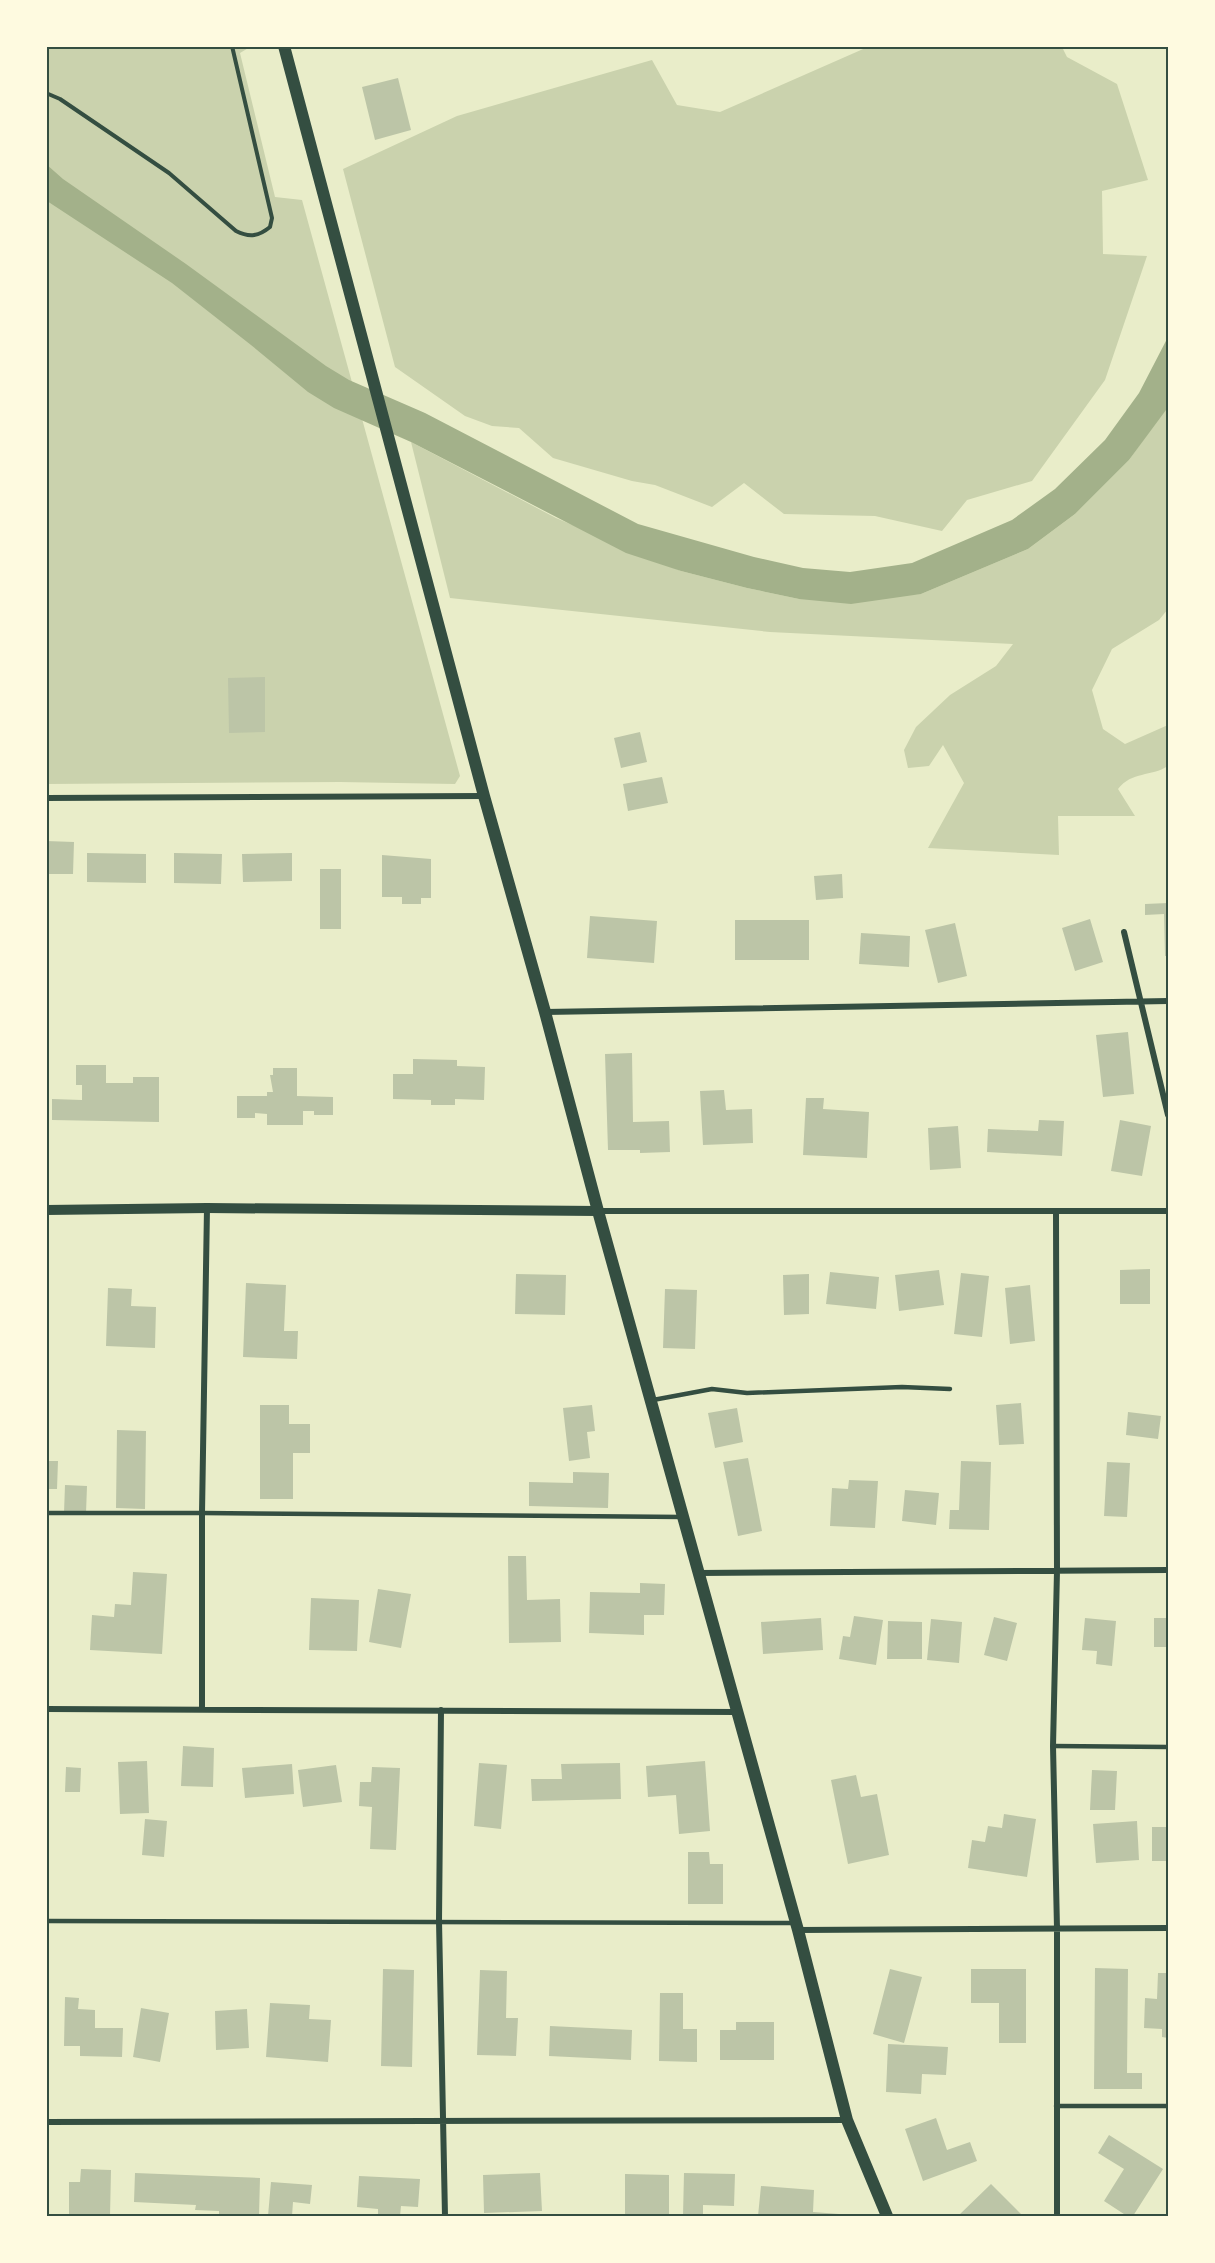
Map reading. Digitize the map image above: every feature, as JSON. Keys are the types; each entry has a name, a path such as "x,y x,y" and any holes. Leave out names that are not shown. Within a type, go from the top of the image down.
{"main road":[{"path":"284,46 484,796 797,1926 847,2120 887,2217"}],"street":[{"path":"46,798 484,796"},
{"path":"1124,932 1168,1115"},
{"path":"545,1012 1168,1001"},
{"path":"202,1709 202,1513 207,1208"},
{"path":"46,1210 207,1208 1056,1213 1168,1211"},
{"path":"1056,1213 1057,1571 1053,1746 1057,1928 1057,2217"},
{"path":"699,1573 1168,1570"},
{"path":"46,1709 737,1712"},
{"path":"441,1710 439,1921 445,2217"},
{"path":"797,1926 1168,1928"},
{"path":"46,2122 847,2120"}],"lane":[{"path":"650,1400 712,1389 747,1393 902,1387 951,1389"},
{"path":"46,1514 683,1517"},
{"path":"1053,1746 1168,1747"},
{"path":"46,1920 439,1921 797,1926"},
{"path":"1056,2106 1168,2106"}],"path":[{"path":"46,93 60,99 169,173 236,231 246,236 256,236 270,227 272,218 232,46"}],"shaded area":[{"path":"870,46 1062,47 1067,57 1117,84 1148,180 1102,191 1103,254 1147,256 1105,380 1032,481 967,500 942,531 875,516 784,514 744,483 712,507 655,485 632,481 553,458 519,428 492,426 465,416 395,367 343,169 457,116 652,60 677,105 720,112"},
{"path":"46,47 250,47 240,53 275,197 302,200 460,776 455,784 340,782 47,784"},
{"path":"46,164 63,179 349,380 425,413 638,524 754,557 803,568 850,572 912,563 1012,520 1055,489 1105,440 1139,393 1168,337 1168,405 1129,460 1075,514 1028,549 921,594 851,604 799,599 747,588 681,571 626,553 411,442 334,408 308,392 172,283 47,201"},
{"path":"1168,405 1168,609 1159,620 1112,649 1092,690 1103,729 1125,744 1168,725 1168,766 1129,779 1118,789 1135,816 1058,816 1059,855 928,848 964,783 943,745 929,766 908,768 904,750 916,727 950,695 996,666 1013,644 770,632 450,598 411,442 556,518 681,571 799,599 921,594 1028,549 1075,514 1129,460"}],"building":[{"path":"398,78 411,130 375,140 362,87"},
{"path":"265,677 265,732 229,733 228,678"},
{"path":"640,732 647,762 621,768 614,738"},
{"path":"662,777 668,803 628,811 623,784"},
{"path":"46,841 74,842 73,874 46,874"},
{"path":"87,853 146,854 146,883 87,882"},
{"path":"174,853 222,854 221,884 174,883"},
{"path":"292,853 292,881 243,882 242,854"},
{"path":"382,855 431,859 431,898 421,898 421,904 402,904 402,897 382,897"},
{"path":"320,869 341,869 341,929 320,929"},
{"path":"842,874 843,898 816,900 814,876"},
{"path":"1168,903 1168,956 1165,956 1164,914 1145,915 1145,904"},
{"path":"590,916 657,921 654,963 587,958"},
{"path":"1090,919 1103,962 1075,971 1062,928"},
{"path":"735,920 809,920 809,960 735,960"},
{"path":"955,923 967,976 938,983 925,930"},
{"path":"861,933 910,936 909,967 859,964"},
{"path":"1128,1032 1134,1094 1103,1097 1096,1035"},
{"path":"632,1053 633,1122 669,1121 670,1152 640,1153 640,1150 608,1150 605,1054"},
{"path":"413,1059 457,1060 457,1066 485,1067 484,1100 455,1099 455,1105 431,1105 431,1100 393,1099 393,1074 413,1074"},
{"path":"76,1065 106,1065 106,1083 133,1083 133,1077 159,1077 159,1122 52,1120 52,1099 82,1100 82,1085 76,1085"},
{"path":"273,1068 297,1068 297,1096 333,1097 333,1115 314,1115 314,1111 303,1111 303,1125 267,1125 267,1114 255,1113 255,1118 237,1118 237,1096 267,1096 267,1092 273,1092 270,1075 273,1075"},
{"path":"724,1090 726,1110 752,1109 753,1143 703,1145 700,1091"},
{"path":"806,1098 824,1098 823,1109 869,1112 867,1158 803,1155"},
{"path":"1039,1120 1064,1121 1062,1156 987,1152 988,1129 1038,1131"},
{"path":"1120,1120 1151,1126 1142,1176 1111,1171"},
{"path":"958,1126 961,1168 930,1170 928,1128"},
{"path":"1150,1269 1150,1304 1120,1304 1120,1270"},
{"path":"939,1270 944,1305 899,1311 895,1275"},
{"path":"830,1272 879,1277 876,1309 826,1304"},
{"path":"961,1273 989,1276 982,1337 954,1334"},
{"path":"516,1274 566,1275 565,1315 515,1314"},
{"path":"809,1274 809,1314 784,1315 783,1275"},
{"path":"246,1283 286,1285 284,1331 298,1331 297,1359 243,1357"},
{"path":"1030,1285 1035,1341 1010,1344 1005,1288"},
{"path":"108,1288 132,1289 131,1306 156,1307 155,1348 106,1346"},
{"path":"665,1289 697,1290 695,1349 663,1348"},
{"path":"1021,1403 1024,1444 999,1445 996,1405"},
{"path":"260,1405 289,1405 289,1424 310,1424 310,1453 293,1453 293,1499 260,1499"},
{"path":"592,1405 595,1431 587,1432 590,1458 569,1461 563,1408"},
{"path":"737,1408 743,1442 715,1448 708,1413"},
{"path":"1128,1412 1161,1416 1158,1439 1126,1435"},
{"path":"117,1430 146,1431 145,1509 116,1508"},
{"path":"748,1458 762,1531 738,1536 723,1462"},
{"path":"46,1461 58,1461 57,1489 46,1489"},
{"path":"961,1461 991,1462 989,1530 949,1529 950,1510 959,1510"},
{"path":"1107,1462 1130,1463 1127,1517 1104,1516"},
{"path":"573,1472 609,1473 608,1508 529,1506 529,1482 573,1483"},
{"path":"849,1480 878,1481 875,1528 830,1526 832,1488 848,1489"},
{"path":"65,1485 87,1486 86,1513 64,1513"},
{"path":"905,1490 939,1493 936,1525 902,1521"},
{"path":"508,1556 526,1556 527,1600 560,1599 561,1642 509,1643"},
{"path":"133,1572 167,1574 162,1654 90,1650 92,1615 114,1617 115,1604 131,1605"},
{"path":"640,1583 665,1584 664,1615 644,1615 644,1635 589,1633 590,1592 640,1593"},
{"path":"378,1589 411,1594 401,1648 369,1642"},
{"path":"311,1598 359,1600 357,1651 309,1650"},
{"path":"854,1616 883,1620 876,1665 839,1659 843,1636 850,1637"},
{"path":"994,1617 1017,1623 1007,1661 984,1655"},
{"path":"821,1618 823,1650 763,1654 761,1622"},
{"path":"1085,1618 1116,1621 1112,1666 1096,1664 1097,1651 1082,1650"},
{"path":"1154,1618 1168,1618 1168,1647 1154,1647"},
{"path":"931,1619 962,1622 959,1663 927,1660"},
{"path":"888,1621 922,1622 922,1659 887,1659"},
{"path":"183,1746 214,1748 213,1787 181,1786"},
{"path":"147,1761 149,1813 120,1814 118,1762"},
{"path":"705,1761 710,1831 679,1834 676,1795 648,1797 646,1766"},
{"path":"479,1763 507,1765 501,1829 474,1826"},
{"path":"620,1763 621,1799 532,1801 531,1779 562,1779 561,1764"},
{"path":"292,1764 294,1794 245,1798 242,1768"},
{"path":"336,1765 342,1802 303,1807 298,1770"},
{"path":"66,1767 81,1768 80,1792 65,1792"},
{"path":"372,1767 400,1768 396,1850 370,1849 372,1807 359,1806 360,1782 371,1782"},
{"path":"1092,1770 1117,1771 1115,1810 1090,1810"},
{"path":"856,1775 861,1797 877,1794 889,1855 848,1864 831,1780"},
{"path":"1004,1814 1036,1819 1027,1877 968,1868 972,1840 985,1842 988,1826 1002,1828"},
{"path":"145,1819 167,1821 164,1857 142,1855"},
{"path":"1137,1821 1139,1860 1096,1863 1093,1824"},
{"path":"1152,1827 1168,1827 1168,1861 1152,1861"},
{"path":"688,1852 709,1852 710,1864 723,1864 723,1904 688,1904"},
{"path":"1095,1968 1128,1969 1127,2073 1142,2073 1142,2089 1094,2089"},
{"path":"383,1969 414,1970 412,2067 381,2066"},
{"path":"890,1969 922,1977 904,2043 873,2034"},
{"path":"971,1969 1026,1969 1026,2043 999,2043 999,2003 971,2003"},
{"path":"480,1970 507,1971 506,2018 518,2018 516,2056 477,2055"},
{"path":"1158,1973 1168,1973 1168,2038 1162,2037 1162,2029 1144,2028 1145,1998 1157,1999"},
{"path":"660,1993 683,1993 683,2029 697,2029 697,2062 659,2061"},
{"path":"65,1997 79,1998 78,2009 95,2010 95,2028 123,2028 122,2057 80,2056 80,2046 64,2046"},
{"path":"270,2003 310,2005 309,2019 331,2020 328,2062 266,2057"},
{"path":"141,2008 169,2013 160,2062 133,2057"},
{"path":"247,2009 249,2048 216,2050 215,2011"},
{"path":"736,2022 774,2022 774,2060 720,2060 720,2030 736,2030"},
{"path":"550,2026 632,2030 631,2060 549,2056"},
{"path":"888,2044 948,2047 946,2075 922,2074 921,2094 886,2092"},
{"path":"936,2118 947,2150 970,2142 977,2161 923,2181 905,2129"},
{"path":"1109,2135 1163,2169 1133,2216 1127,2216 1104,2201 1124,2169 1098,2153"},
{"path":"81,2169 111,2170 110,2216 69,2216 69,2182 80,2182"},
{"path":"135,2173 260,2178 259,2216 219,2216 219,2211 195,2210 196,2205 134,2202"},
{"path":"540,2173 542,2211 484,2213 483,2175"},
{"path":"684,2173 735,2174 734,2206 703,2205 703,2216 683,2216"},
{"path":"625,2174 669,2175 669,2216 625,2216"},
{"path":"359,2176 420,2179 418,2207 401,2206 400,2216 378,2216 378,2209 357,2207"},
{"path":"271,2182 312,2185 310,2204 293,2202 292,2216 268,2216"},
{"path":"991,2184 1023,2216 958,2216"},
{"path":"761,2186 814,2190 813,2212 839,2214 839,2216 758,2216"}]}
